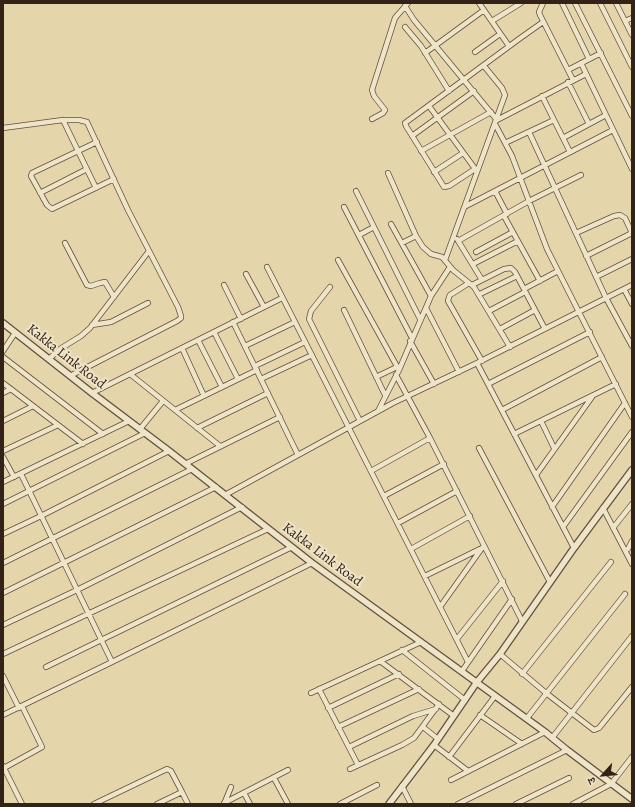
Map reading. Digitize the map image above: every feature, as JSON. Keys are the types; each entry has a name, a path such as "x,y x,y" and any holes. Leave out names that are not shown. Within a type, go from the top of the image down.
{"street":[{"path":"479,3 509,46"},
{"path":"492,21 521,3"},
{"path":"544,3 539,13 573,80"},
{"path":"562,3 589,59"},
{"path":"575,3 632,116"},
{"path":"600,3 632,67"},
{"path":"616,3 632,35"},
{"path":"372,119 383,113 385,110 374,96 372,90 395,18 406,4 414,20 474,91 496,122 520,178 542,237 632,417"},
{"path":"425,53 484,10"},
{"path":"625,21 632,18"},
{"path":"476,170 445,187 442,185 406,124 509,46 544,22"},
{"path":"405,27 425,53 450,91"},
{"path":"475,52 500,34"},
{"path":"568,70 601,53"},
{"path":"580,63 632,169"},
{"path":"446,260 466,206 476,170 496,122 505,94 484,66"},
{"path":"496,122 568,82 586,74"},
{"path":"568,82 588,124"},
{"path":"412,136 474,91"},
{"path":"542,96 570,152"},
{"path":"429,106 476,170"},
{"path":"421,151 490,112"},
{"path":"563,138 606,115"},
{"path":"63,120 96,188"},
{"path":"3,128 63,120 80,120 87,122 128,210 178,307 181,316 181,318 70,376"},
{"path":"505,143 554,120"},
{"path":"466,206 613,130"},
{"path":"530,132 606,298 632,346"},
{"path":"97,142 32,173 31,176 48,207 52,209 114,179"},
{"path":"434,172 463,153"},
{"path":"40,193 87,169"},
{"path":"388,173 416,236 428,252 446,260 450,267 471,284 480,294 510,347"},
{"path":"458,241 529,201 581,175"},
{"path":"356,191 420,319"},
{"path":"495,191 513,232 540,281"},
{"path":"344,207 434,384"},
{"path":"576,233 620,214 625,218 632,233 586,256"},
{"path":"391,224 431,296"},
{"path":"359,235 374,227"},
{"path":"476,252 513,232"},
{"path":"455,235 482,280"},
{"path":"402,243 416,236"},
{"path":"472,264 518,241"},
{"path":"65,243 87,285 91,286 100,282 106,282 114,297"},
{"path":"49,359 92,325 149,251"},
{"path":"596,277 632,259"},
{"path":"338,260 397,370 408,396 470,516 483,547 503,581 522,621"},
{"path":"267,267 468,662"},
{"path":"378,411 431,296 450,267"},
{"path":"482,361 448,301 448,297 450,295 471,284 508,268 512,269 545,329"},
{"path":"489,311 558,271"},
{"path":"246,274 264,307"},
{"path":"480,294 517,276"},
{"path":"224,286 241,319"},
{"path":"225,494 378,411 632,286"},
{"path":"330,287 311,311 309,319 360,421"},
{"path":"624,289 632,304"},
{"path":"92,393 282,298"},
{"path":"92,325 111,322 148,303"},
{"path":"426,308 459,372"},
{"path":"344,310 385,395"},
{"path":"500,329 535,310"},
{"path":"233,322 298,455"},
{"path":"245,346 295,322"},
{"name":"Kakka Link Road","path":"3,323 92,393 170,451 312,563 546,732 567,750 632,799"},
{"path":"214,332 238,379"},
{"path":"488,384 590,332"},
{"path":"3,351 15,333"},
{"path":"198,340 222,387"},
{"path":"175,410 238,379 305,342"},
{"path":"182,348 204,396"},
{"path":"261,379 312,355"},
{"path":"3,357 103,434"},
{"path":"502,410 602,357"},
{"path":"477,363 574,548"},
{"path":"376,377 397,370"},
{"path":"130,374 220,446"},
{"path":"3,383 83,444"},
{"path":"514,434 616,384"},
{"path":"3,393 11,389"},
{"path":"197,428 268,393"},
{"path":"536,475 593,395"},
{"path":"140,429 164,401"},
{"path":"552,507 625,403"},
{"path":"3,421 33,406"},
{"path":"185,464 280,417"},
{"path":"3,482 129,421"},
{"path":"541,421 554,448"},
{"path":"3,451 58,425"},
{"path":"563,527 632,432"},
{"path":"3,504 30,492 145,433"},
{"path":"371,471 430,438"},
{"path":"478,448 550,582"},
{"path":"3,534 170,451"},
{"path":"3,457 14,477"},
{"path":"384,496 444,464"},
{"path":"3,563 192,469"},
{"path":"389,804 434,745 477,682 500,654 574,548 632,470"},
{"path":"21,474 112,662"},
{"path":"3,593 216,487"},
{"path":"398,523 457,491"},
{"path":"613,528 632,504"},
{"path":"3,625 77,590 242,507"},
{"path":"603,508 613,528 628,549 632,564"},
{"path":"411,549 470,516"},
{"path":"3,654 268,528"},
{"path":"628,549 632,541"},
{"path":"46,667 292,547"},
{"path":"425,576 483,547"},
{"path":"440,607 483,547"},
{"path":"522,674 611,562"},
{"path":"3,715 312,563"},
{"path":"457,640 503,581"},
{"path":"527,718 625,594"},
{"path":"462,671 512,599"},
{"path":"552,738 632,636"},
{"path":"310,693 421,642"},
{"path":"402,650 465,700"},
{"path":"500,654 522,674 594,730 597,730 632,687"},
{"path":"380,660 419,689 438,706 454,716"},
{"path":"328,708 399,674"},
{"path":"3,676 42,747 4,767 22,804"},
{"path":"319,689 358,765"},
{"path":"338,727 419,689"},
{"path":"449,757 496,696"},
{"path":"350,769 410,741 416,736 438,706"},
{"path":"349,747 413,716 438,706"},
{"path":"480,715 522,744"},
{"path":"422,727 438,739"},
{"path":"451,780 546,732"},
{"path":"434,745 468,771"},
{"path":"458,804 567,750"},
{"path":"573,804 611,784 632,756"},
{"path":"94,804 167,769 171,771 188,804"},
{"path":"224,804 288,770"},
{"path":"274,778 288,804"},
{"path":"516,804 569,778"},
{"path":"340,804 377,785"},
{"path":"402,786 411,804"},
{"path":"224,804 231,787"},
{"path":"157,804 168,802 182,792"},
{"path":"244,793 250,804"}]}
